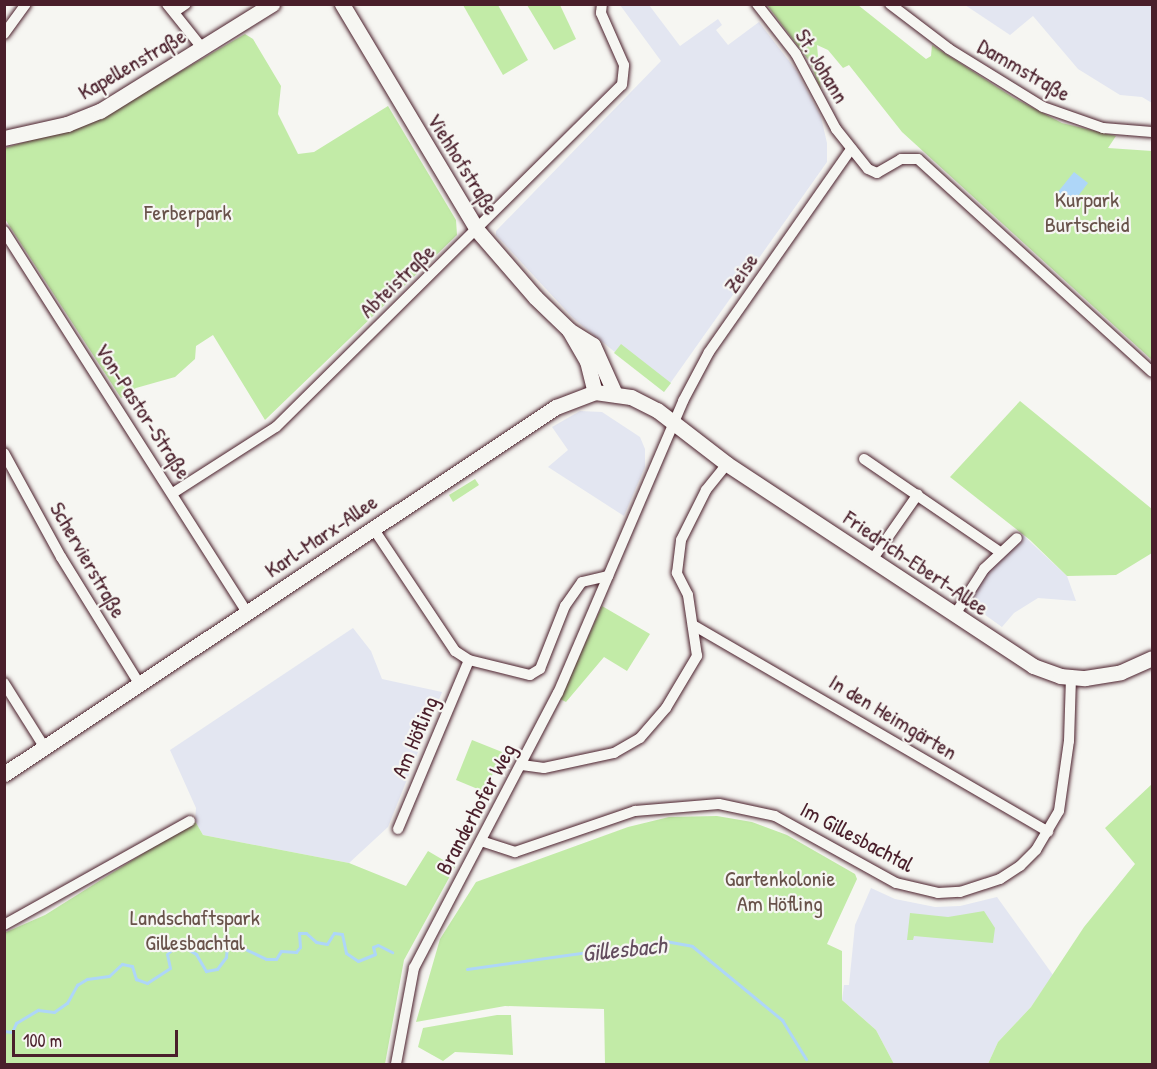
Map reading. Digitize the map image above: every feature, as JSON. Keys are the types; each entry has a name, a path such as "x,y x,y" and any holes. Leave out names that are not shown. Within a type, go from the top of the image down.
{"main road":[{"name":"Kapellenstraße","path":"4,138 67,124 100,111 272,4"},
{"name":"Viehhofstraße","path":"342,4 477,230 535,297 569,330 587,362 595,393"},
{"name":"Viehhofstraße","path":"569,330 581,334 600,354 615,394"},
{"name":"Karl-Marx-Allee","path":"4,774 556,407 595,393 615,394 648,405 673,424"},
{"name":"Friedrich-Ebert-Allee","path":"673,424 727,464 1033,666 1071,678 1121,672 1152,658"}],"street":[{"path":"4,34 26,4"},
{"name":"Kapellenstraße","path":"171,8 186,4"},
{"name":"Abteistraße","path":"173,493 276,427 622,85 624,73 601,13 602,4"},
{"name":"St. Johann","path":"757,4 796,54 850,149 877,173 902,159 918,159 1152,372"},
{"name":"Dammstraße","path":"890,4 949,49 1060,115 1103,128 1152,132"},
{"path":"171,8 203,49"},
{"name":"Zeise","path":"673,424 710,352 850,149"},
{"name":"Von-Pastor-Straße","path":"4,231 173,493 247,613"},
{"name":"Branderhofer Weg","path":"396,1065 414,968 558,693 673,424"},
{"name":"Schervierstraße","path":"4,453 61,556 140,685"},
{"path":"864,459 1000,552"},
{"path":"522,765 533,768 599,758 629,746 657,720 697,656 693,625 677,573 681,540 706,490 727,464"},
{"path":"872,560 918,494"},
{"path":"373,528 444,639 469,660 530,675 540,669 565,606 582,582 608,576"},
{"path":"954,616 984,568 1017,538"},
{"name":"In den Heimgärten","path":"693,625 718,636 1048,832"},
{"name":"Am Höfling","path":"398,829 469,660"},
{"name":"Im Gillesbachtal","path":"481,841 515,852 635,811 719,804 775,816 896,884 938,893 960,892 1000,879 1020,866 1048,832 1064,789 1071,678"},
{"path":"4,683 45,748"},
{"path":"4,925 190,821"}],"shaded area":[{"path":"620,5 649,5 680,46 718,19 722,25 716,30 728,45 759,22 796,70 821,117 827,143 827,162 664,392 573,318 496,235 496,231 661,61"},
{"path":"965,5 1152,5 1152,103 1142,97 1120,95 1078,69 1033,16 1010,35"},
{"path":"580,411 602,412 640,437 645,449 645,467 624,516 548,467 568,450 552,427"},
{"path":"1023,535 1067,576 1076,601 1038,598 1014,613 1002,627 967,602 986,570"},
{"path":"353,628 371,651 382,679 442,692 388,827 349,863 203,835 195,821 196,808 170,750"},
{"path":"871,888 895,899 935,907 960,906 997,897 1053,975 1031,1007 998,1042 988,1064 894,1064 876,1030 842,1000 844,985 849,985 855,925"}],"green space":[{"path":"463,5 498,5 528,60 503,75"},
{"path":"527,5 560,5 576,39 554,50"},
{"name":"Kurpark Burtscheid","path":"767,5 858,5 926,59 931,56 932,45 1014,98 1062,123 1116,136 1108,148 1152,151 1152,360 902,132 849,65 843,68 828,50 817,45 821,91 810,62"},
{"name":"Ferberpark","path":"245,34 253,39 281,86 278,114 298,154 314,152 388,106 456,220 457,235 265,420 213,335 196,346 195,359 175,377 136,388 121,398 5,219 5,148 95,121"},
{"path":"621,344 671,383 664,392 614,353"},
{"path":"1020,401 1152,509 1152,553 1116,575 1067,576 1030,540 950,477"},
{"path":"475,479 479,485 453,502 449,495"},
{"path":"602,606 650,634 627,671 604,657 566,702 560,699"},
{"path":"472,740 502,752 485,792 456,780"},
{"path":"1152,784 1152,1064 988,1064 998,1042 1031,1007 1084,927 1135,864 1105,828"},
{"name":"Gartenkolonie Am Höfling","path":"717,816 752,822 787,835 855,874 857,879 827,944 842,951 842,1000 876,1030 894,1064 605,1064 604,1009 505,1006 416,1022 440,939 476,882 628,827 669,817"},
{"name":"Landschaftspark Gillesbachtal","path":"195,821 203,835 349,863 406,886 428,851 455,867 404,960 385,1064 5,1064 4,933 45,915"},
{"path":"984,911 995,928 993,943 914,936 913,940 907,940 910,913 948,917"},
{"path":"497,1015 511,1015 513,1055 455,1052 443,1061 418,1047 423,1028"}],"water":[{"path":"1074,172 1088,183 1072,204 1057,193"}],"waterway":[{"name":"Gillesbach","path":"4,1031 12,1032 16,1023 38,1010 54,1012 67,1003 77,985 87,979 109,976 122,964 132,966 136,979 147,983 170,968 167,954 178,944 196,954 206,971 217,969 226,957 227,945 232,943 266,959 276,959 281,951 296,952 300,947 299,933 306,933 316,942 327,944 334,933 342,934 346,953 358,961 375,954 373,947 378,945 392,952"},
{"name":"Gillesbach","path":"467,969 665,941 692,946 782,1020 806,1059"}]}
